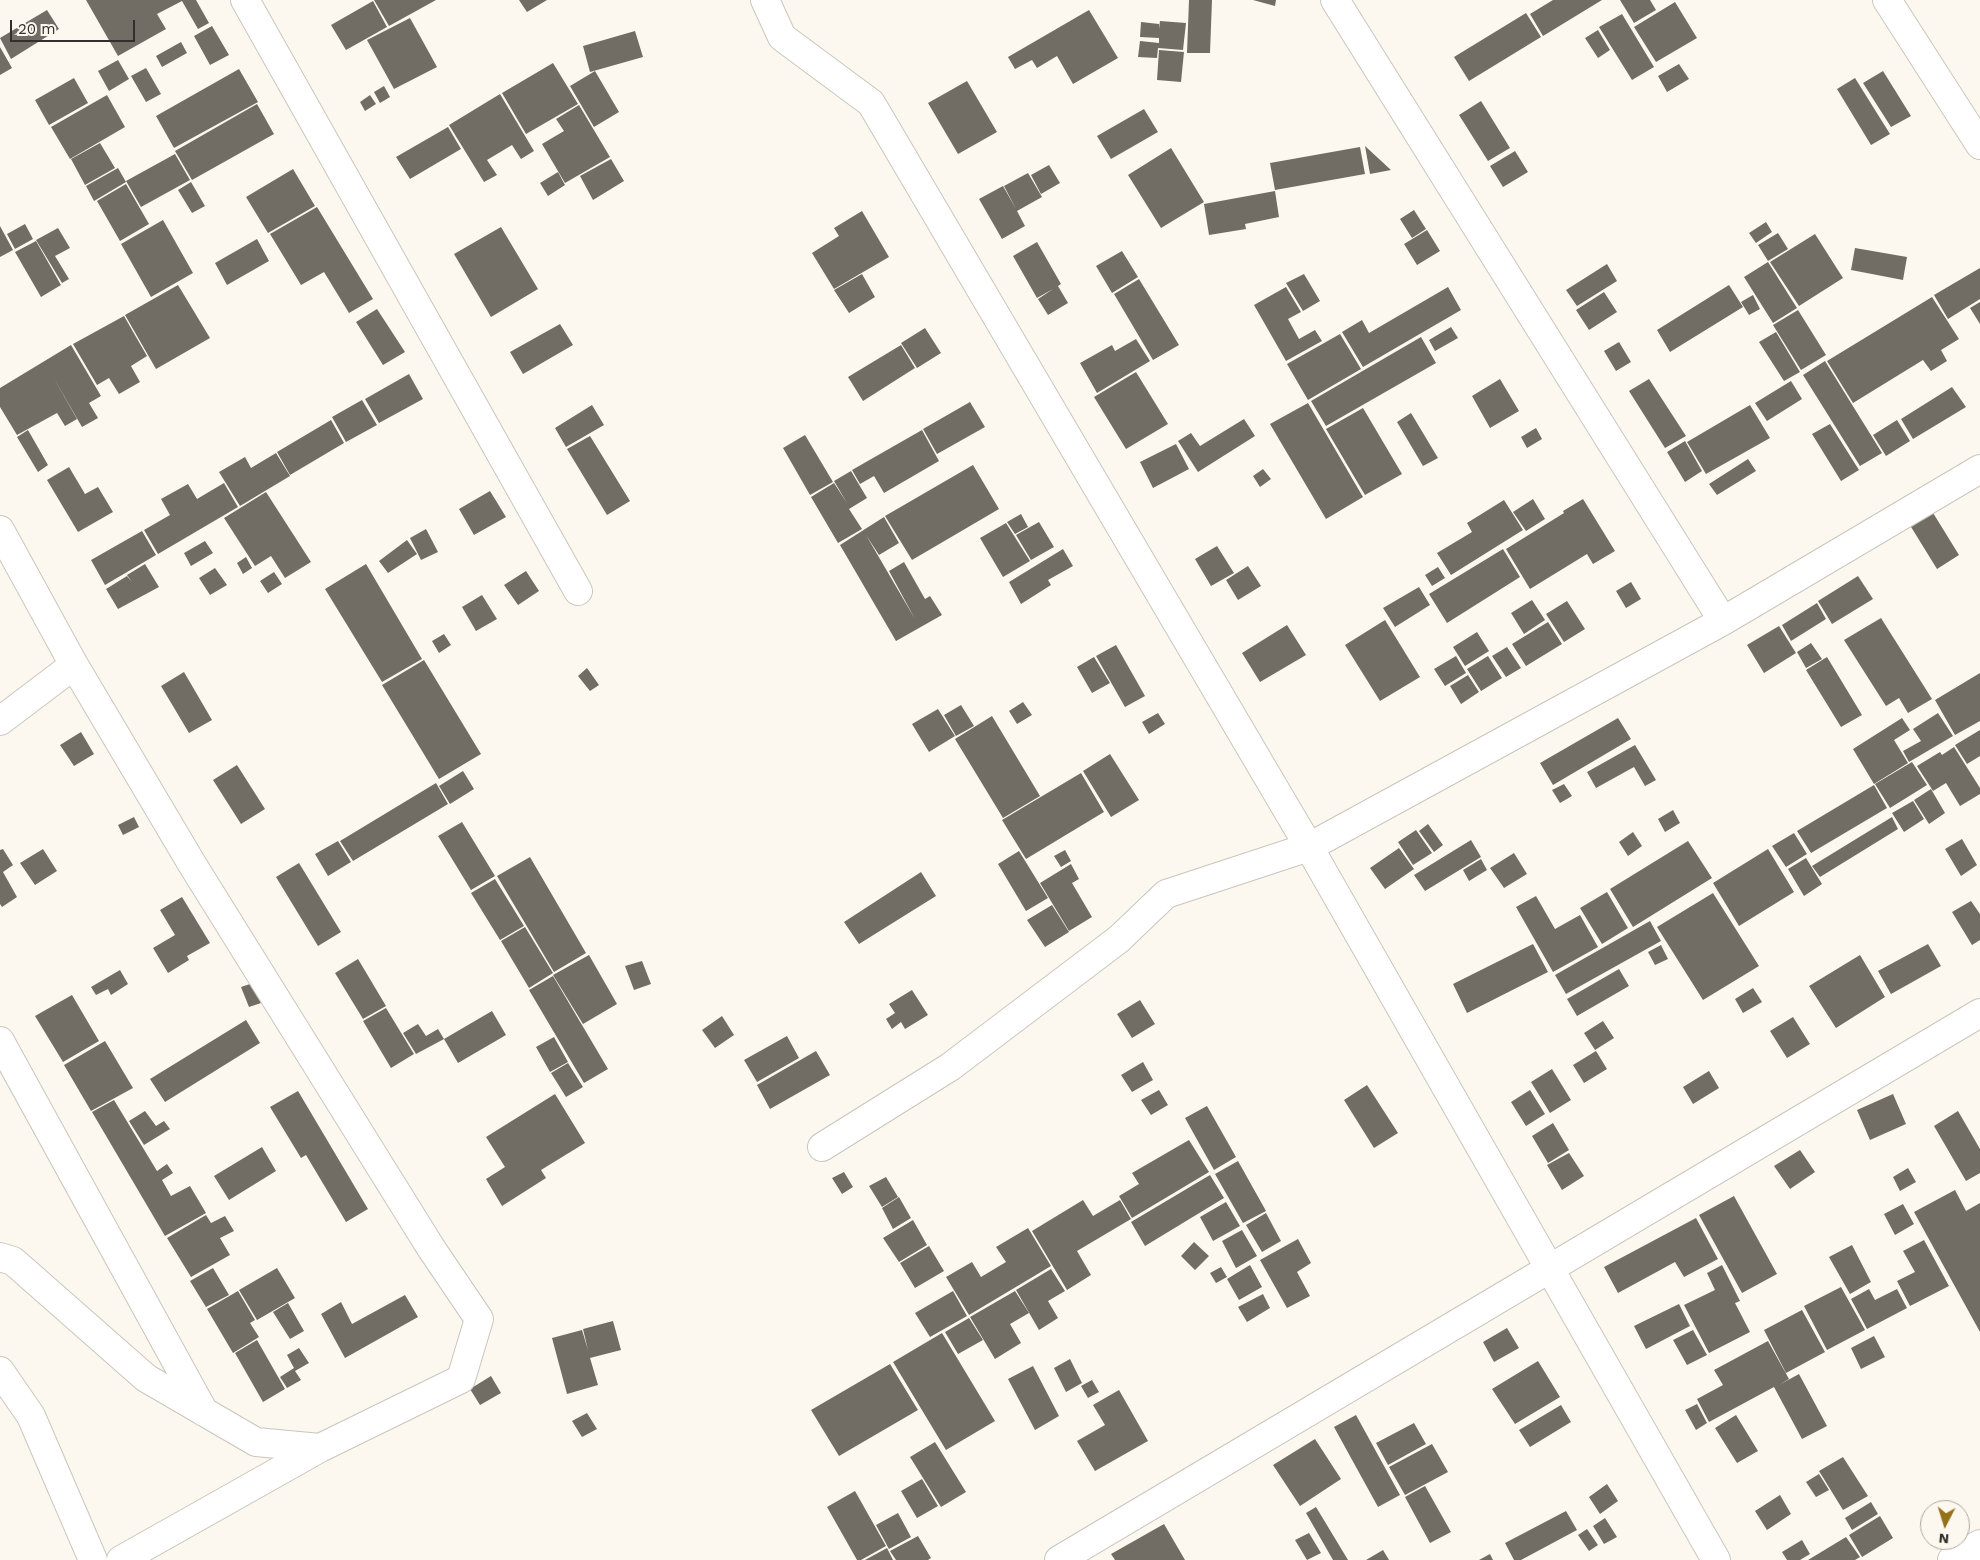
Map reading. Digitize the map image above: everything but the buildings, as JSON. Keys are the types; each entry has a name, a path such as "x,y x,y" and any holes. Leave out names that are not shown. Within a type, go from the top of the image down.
{"street":[{"path":"245,0 578,591"},
{"path":"765,0 782,37 871,103 1309,847 1716,1560"},
{"path":"1335,0 1723,621"},
{"path":"1887,0 1980,145"},
{"path":"822,1147 950,1067 1119,939 1166,894 1309,847 1723,621 1980,469"},
{"path":"0,530 74,665 202,880 431,1248 479,1319 461,1379 320,1448 121,1560"},
{"path":"0,721 74,665"},
{"path":"1058,1560 1980,1013"},
{"path":"0,1042 204,1412"},
{"path":"0,1257 13,1261 146,1378 256,1442 320,1448"},
{"path":"0,1371 31,1416 93,1560"},
{"path":"1952,1560 1980,1544"}]}
